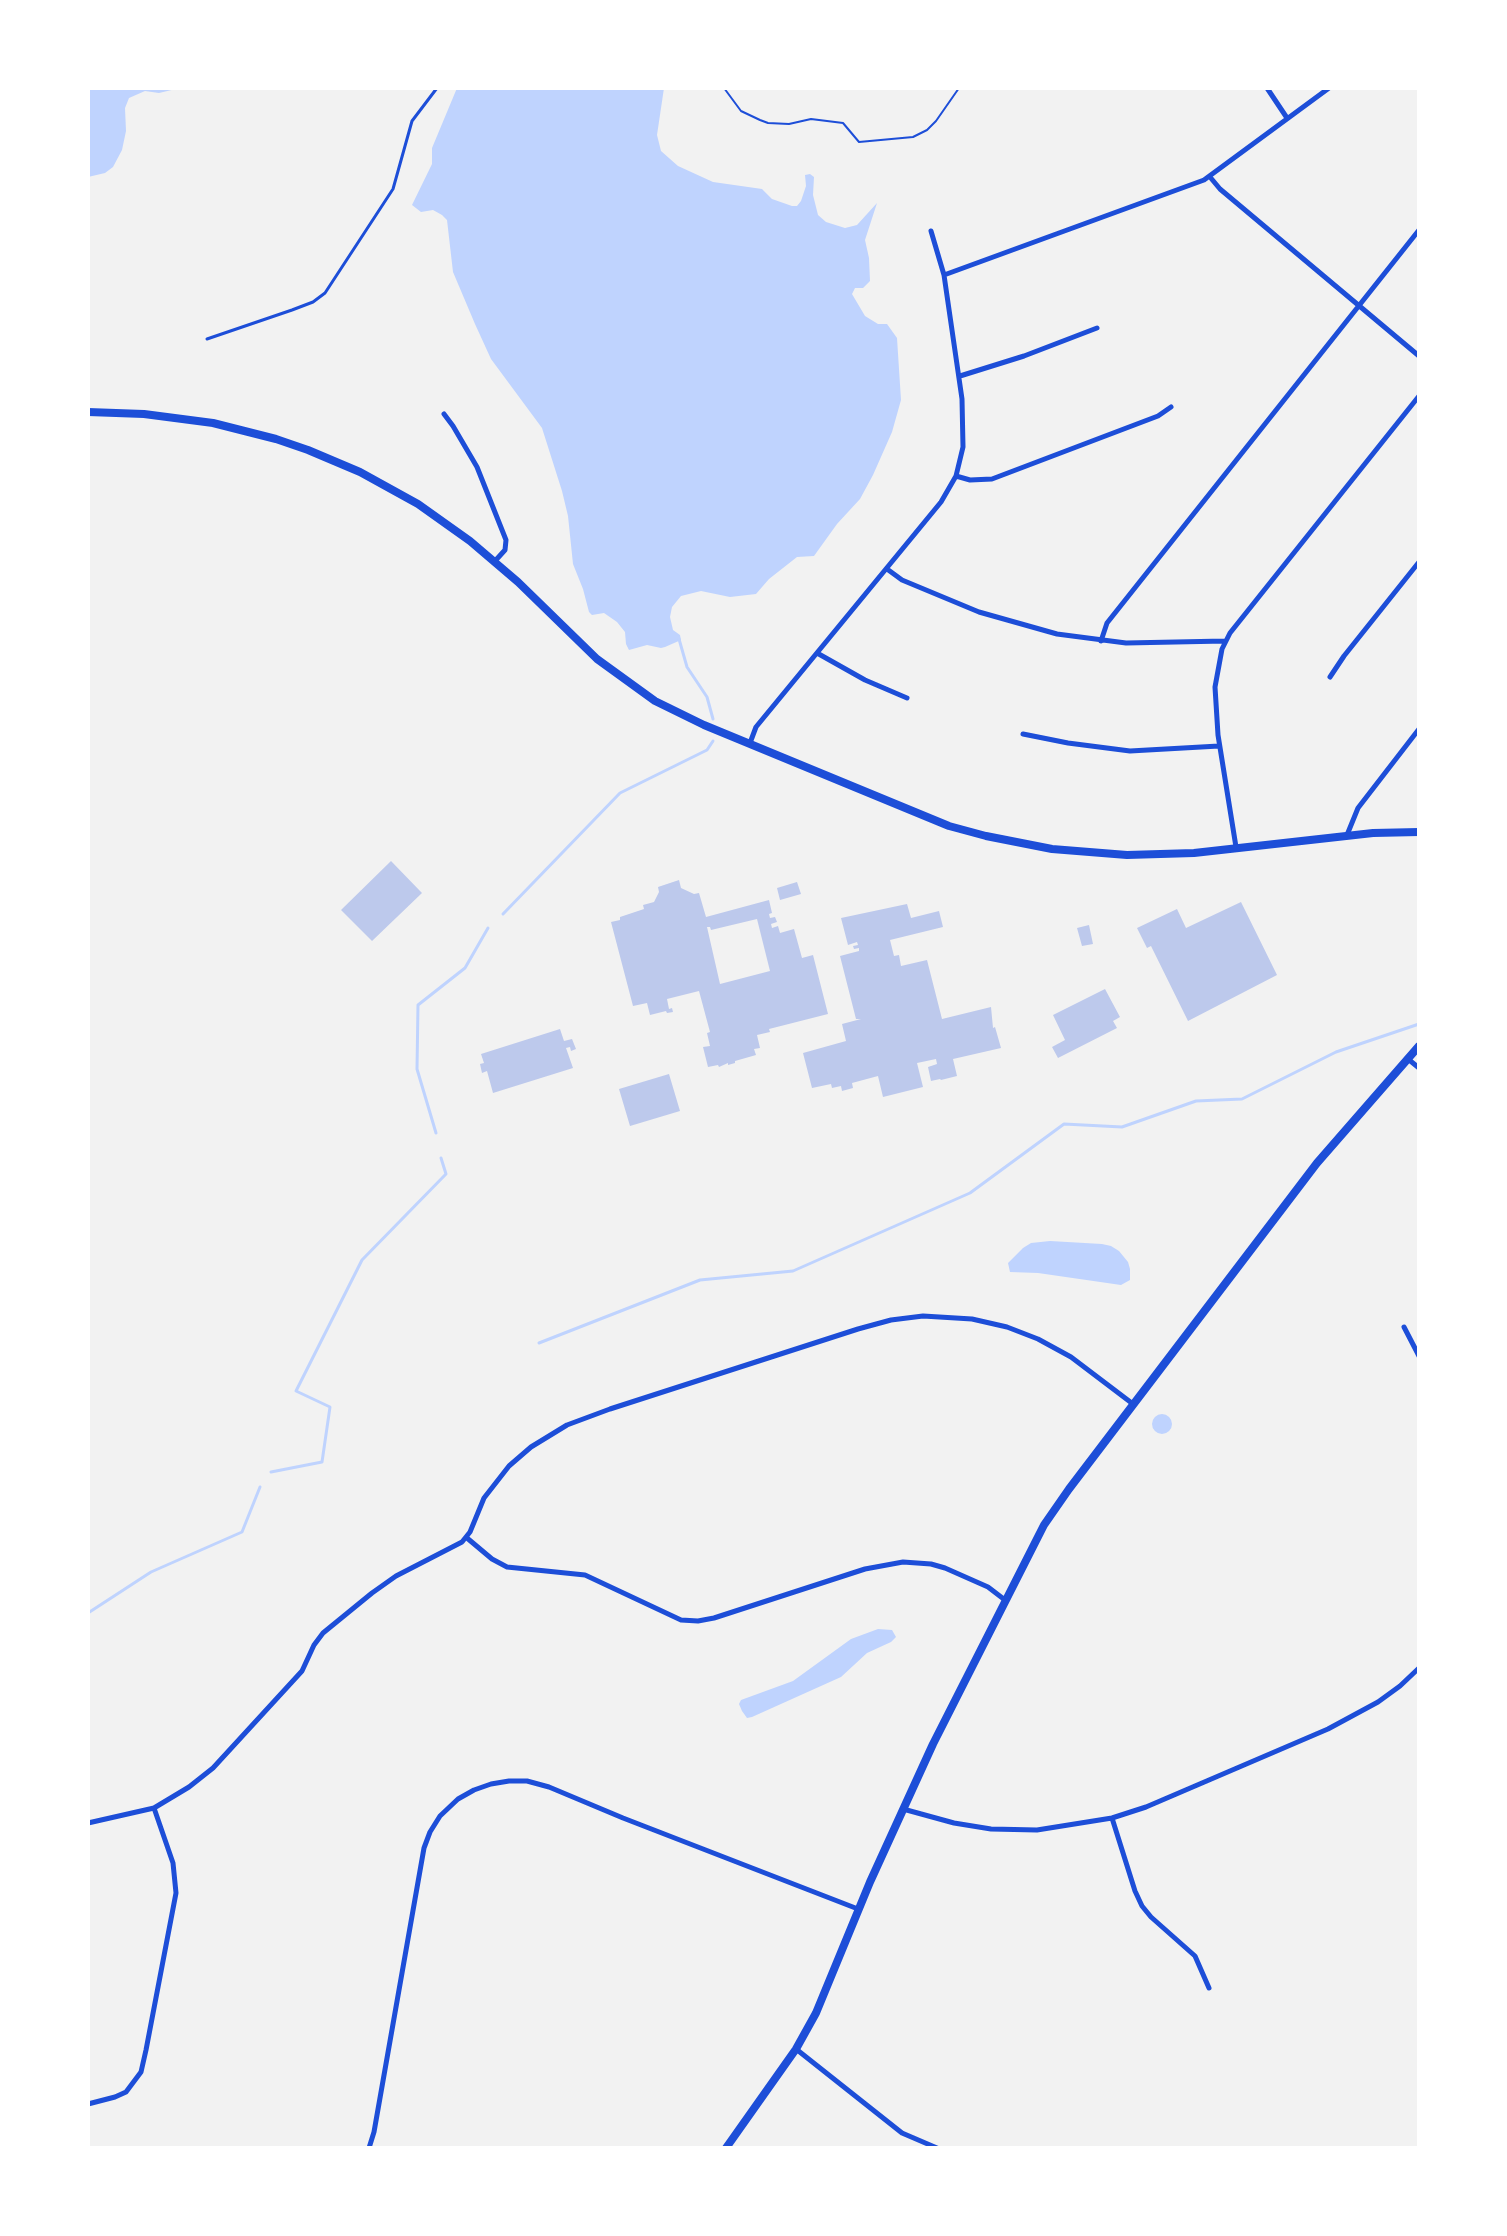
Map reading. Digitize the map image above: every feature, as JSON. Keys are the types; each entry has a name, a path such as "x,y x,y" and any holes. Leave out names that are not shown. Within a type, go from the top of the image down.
{"main road":[{"path":"88,412 195,420 276,439 370,477 443,520 495,561 612,672 673,710 949,826 1052,849 1116,855 1170,854 1347,835 1419,832"},
{"path":"726,2148 796,2049 816,2013 933,1744 1044,1525 1317,1163 1419,1046"}],"street":[{"path":"1267,88 1287,118"},
{"path":"944,275 1196,184 1210,177 1329,88"},
{"path":"1210,177 1220,189 1419,356"},
{"path":"1101,641 1107,623 1419,230"},
{"path":"749,744 756,727 947,494 956,476 964,436 960,376 944,275 931,231"},
{"path":"960,376 1097,328"},
{"path":"1236,848 1219,746 1216,677 1225,641 1419,396"},
{"path":"956,476 970,480 992,479 1158,416 1171,407"},
{"path":"444,414 477,467 506,540 505,550 495,561"},
{"path":"1330,677 1419,562"},
{"path":"887,569 902,580 979,612 1036,629 1101,641 1225,641"},
{"path":"817,653 907,698"},
{"path":"1347,835 1358,808 1419,729"},
{"path":"1023,734 1130,751 1219,746"},
{"path":"1408,1059 1419,1068"},
{"path":"88,1823 154,1808 189,1787 224,1757 302,1671 323,1633 396,1576 467,1538 484,1498 509,1466 531,1447 567,1425 858,1329 923,1316 990,1323 1023,1333 1071,1357 1133,1404"},
{"path":"1404,1327 1419,1356"},
{"path":"467,1538 507,1567 585,1575 681,1620 714,1618 865,1569 903,1562 945,1568 988,1587 1005,1600"},
{"path":"903,1809 991,1829 1048,1829 1112,1818 1146,1807 1328,1729 1378,1702 1419,1668"},
{"path":"369,2148 424,1848 440,1816 458,1799 474,1790 509,1781 527,1781 549,1787 859,1910"},
{"path":"88,2104 126,2092 141,2072 146,2050 176,1893 173,1863 154,1808"},
{"path":"1112,1818 1142,1906 1195,1956 1209,1988"},
{"path":"796,2049 902,2133 937,2148"}],"lane":[{"path":"207,339 313,302 329,289 391,195 412,121 437,88"}],"path":[{"path":"724,88 741,111 760,120 789,124 811,119 843,123 859,142 913,137 927,130 959,88"}],"water":[{"path":"88,88 180,88 159,93 145,91 129,98 125,108 126,131 122,150 113,167 105,173 88,177"},
{"path":"457,88 664,88 657,135 661,151 678,166 713,182 762,189 772,199 792,206 797,206 801,201 806,186 805,175 810,174 814,177 813,195 818,215 826,222 845,228 857,225 877,203 865,240 870,281 863,288 855,288 852,294 865,316 878,324 887,324 897,338 901,400 892,432 873,475 860,499 814,556 797,557 769,579 756,594 730,597 701,591 681,596 672,607 670,617 673,630 681,640 665,647 647,645 629,650 625,632 617,622 604,613 592,615 589,612 573,564 562,491 542,428 491,359 475,324 453,272 447,220 433,210 421,212 412,205 432,164 432,148"},
{"path":"1050,1241 1111,1246 1128,1262 1130,1280 1121,1285 1010,1272 1008,1263 1023,1248 1031,1243"},
{"path":"1158,1414 1166,1414 1172,1424 1166,1434 1158,1434 1152,1428 1152,1420"},
{"path":"878,1629 892,1630 896,1637 867,1653 841,1677 752,1717 747,1718 742,1711 741,1700 793,1681 851,1639"}],"building":[{"path":"391,861 422,893 372,941 341,910"},
{"path":"679,880 681,888 699,893 706,917 769,900 770,918 775,917 777,922 771,924 772,928 778,926 780,933 794,929 802,958 813,955 828,1014 769,1029 770,1032 757,1035 760,1048 754,1049 756,1055 728,1065 708,1067 703,1047 710,1046 707,1033 710,1032 699,991 667,999 673,1012 650,1015 647,1003 633,1006 611,922 654,902 658,887","holes":["757,919 770,971 720,984 707,927 711,930"]},
{"path":"797,882 801,894 780,900 777,888"},
{"path":"1241,902 1277,975 1188,1021 1151,946 1147,948 1137,928 1177,909 1186,928"},
{"path":"907,904 911,918 939,911 943,927 890,940 894,956 899,955 901,966 927,960 942,1019 991,1007 993,1028 1001,1048 953,1059 957,1076 941,1080 931,1081 928,1067 937,1064 936,1059 917,1063 923,1087 883,1097 878,1076 852,1083 853,1088 842,1091 841,1086 832,1088 831,1084 812,1088 803,1053 846,1041 842,1024 861,1019 856,1019 840,956 859,951 859,948 854,949 853,946 858,945 857,942 848,945 841,918"},
{"path":"1089,925 1093,944 1082,946 1077,928"},
{"path":"1105,989 1120,1017 1113,1021 1117,1028 1058,1058 1052,1047 1065,1040 1053,1015"},
{"path":"560,1029 564,1041 572,1039 576,1049 571,1051 570,1047 566,1048 573,1068 493,1093 487,1071 482,1073 480,1064 484,1063 481,1054"},
{"path":"669,1074 680,1111 630,1126 619,1089"}],"waterway":[{"path":"679,639 687,667 707,697 713,719"},
{"path":"503,914 620,793 707,750 713,741"},
{"path":"436,1133 417,1069 418,1005 465,968 488,928"},
{"path":"539,1343 700,1280 793,1271 970,1193 1064,1124 1122,1127 1196,1101 1242,1099 1336,1052 1419,1024"},
{"path":"271,1472 322,1462 330,1407 296,1391 362,1260 446,1174 441,1158"},
{"path":"88,1613 151,1572 242,1532 260,1487"}]}
